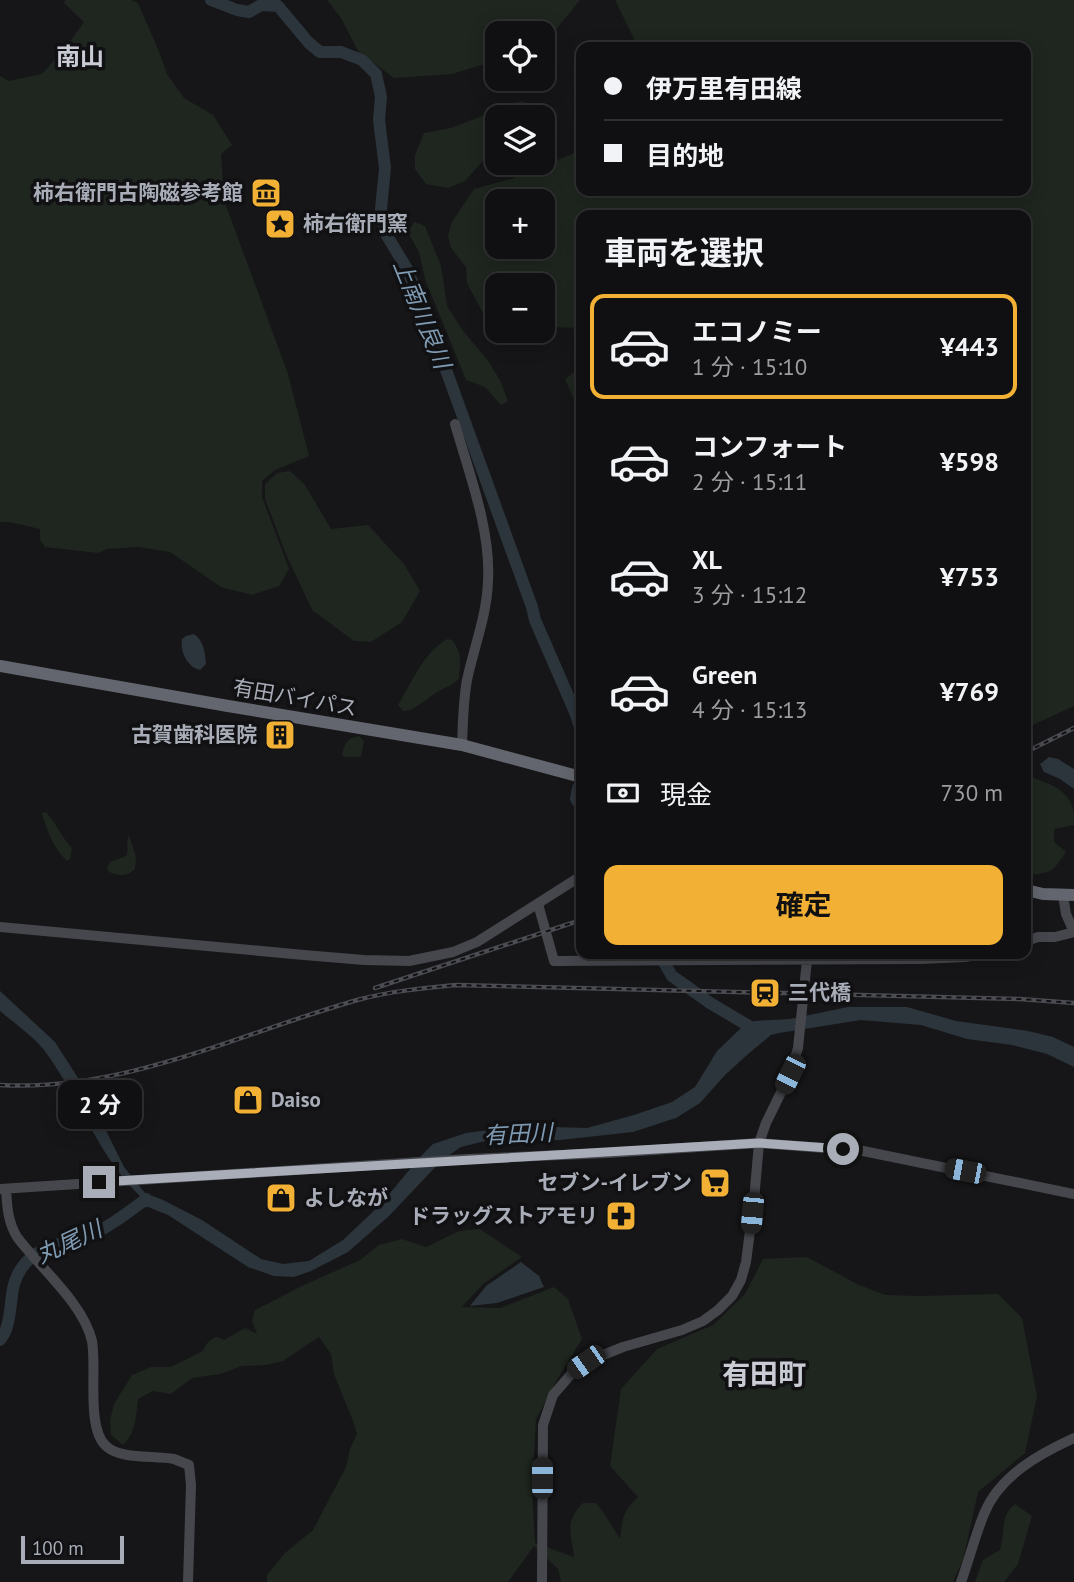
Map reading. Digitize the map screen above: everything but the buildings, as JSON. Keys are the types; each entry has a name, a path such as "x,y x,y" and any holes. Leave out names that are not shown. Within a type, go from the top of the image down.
{"highway":[{"name":"有田バイパス","path":"0,666 462,745 576,776"},
{"path":"1031,891 1069,895"}],"street":[{"path":"455,424 483,524 489,569 484,613 463,704 462,745"},
{"path":"0,926 316,956 409,961 453,952 477,942 576,880"},
{"path":"1031,939 1074,932 1066,914 1069,895"},
{"path":"538,904 554,961 942,959"},
{"path":"542,1582 543,1425 553,1395 573,1371 586,1362 703,1321 732,1296 741,1279 747,1262 759,1143 790,1074 800,1040 807,960"},
{"path":"188,1582 191,1485 189,1465 175,1460 118,1454 107,1448 100,1439 96,1430 92,1342 87,1326 79,1311 10,1226 3,1189 759,1143 863,1151 1074,1194"},
{"path":"961,1582 985,1512 1003,1485 1026,1464 1074,1438"}],"shaded area":[{"path":"131,0 138,3 167,74 184,98 213,115 232,145 221,154 224,200 288,374 309,456 275,470 262,481 262,497 289,569 279,586 252,595 221,587 170,552 138,547 107,549 98,553 45,547 40,540 40,529 0,522 0,76 9,81 42,74 66,47 84,22 63,2"},
{"path":"327,0 580,0 555,31 555,21 485,21 485,64 452,74 394,78 358,51 341,18"},
{"path":"615,0 1074,0 1074,706 1031,726 1031,210 576,210 576,328 555,327 555,273 485,273 485,317 467,283 466,267 451,248 448,235 452,222 474,189 521,175 555,175 555,161 576,152 576,196 1031,196 1031,42 636,42"},
{"path":"522,101 528,105 511,105"},
{"path":"485,115 485,158 465,181 448,188 426,184 415,169 415,155 424,133 451,128"},
{"path":"414,222 425,226 441,266 447,306 501,382 508,401 501,405 485,387 466,380 425,279 419,252 410,236"},
{"path":"576,371 576,404 565,379"},
{"path":"290,471 305,485 331,529 368,525 404,564 420,591 402,622 371,642 354,641 312,610 286,554 265,499 265,484 277,473"},
{"path":"447,639 456,645 459,654 459,679 418,706 403,711 398,705 419,669 431,652"},
{"path":"359,736 364,741 361,757 344,757 342,755 347,742"},
{"path":"1031,777 1061,791 1073,808 1074,825 1054,829 1054,842 1066,852 1054,868 1031,874"},
{"path":"46,812 72,848 67,861 48,832 42,813"},
{"path":"129,835 136,857 135,869 123,875 109,872 107,868 110,862 126,856"},
{"path":"480,1229 522,1257 483,1284 462,1307 500,1308 554,1287 568,1299 582,1339 536,1419 532,1492 535,1543 574,1557 571,1523 583,1503 596,1503 620,1539 624,1516 638,1497 610,1466 621,1389 657,1349 713,1325 745,1294 763,1259 807,1257 857,1284 885,1295 998,1294 1022,1318 1037,1396 1025,1453 978,1492 963,1560 953,1582 561,1582 558,1569 534,1546 508,1582 267,1582 267,1575 285,1553 313,1530 346,1467 357,1434 334,1374 331,1354 319,1337 283,1361 242,1366 220,1374 192,1378 171,1394 153,1391 138,1399 133,1429 123,1445 111,1435 110,1420 114,1404 132,1375 151,1367 171,1367 203,1351 215,1338 224,1340 245,1328 257,1334 252,1321 255,1310 360,1260 379,1245 402,1239 426,1247 459,1231"},
{"path":"1015,1504 1032,1516 1018,1564 1004,1582 975,1582 983,1560 1000,1550 1005,1519"}],"water":[{"path":"194,634 202,644 205,656 206,664 200,670 188,662 182,649 182,639"},
{"path":"1049,757 1074,769 1074,789 1044,772 1040,764"},
{"name":"有田川","path":"0,991 55,1042 87,1092 124,1167 145,1193 202,1220 261,1259 283,1264 309,1261 343,1240 380,1205 433,1144 466,1133 520,1126 587,1128 672,1102 695,1087 717,1051 742,1027 755,1021 790,1019 848,1007 907,1007 956,1021 1053,1037 1074,1047 1074,1067 1047,1054 1012,1045 967,1039 921,1025 861,1020 771,1035 725,1075 700,1103 676,1118 633,1132 560,1140 485,1141 461,1147 442,1160 389,1216 348,1252 294,1277 274,1276 248,1267 168,1215 148,1207 140,1208 142,1198 101,1146 57,1068 29,1035 0,1011"},
{"path":"521,1262 539,1276 544,1287 497,1303 470,1306 486,1286"}],"waterway":[{"name":"上南川良川","path":"211,0 249,12 261,5 278,6 320,52 341,52 362,60 376,74 381,97 379,120 385,168 381,209 386,234 407,269 429,323 535,620 576,715"},
{"name":"上南川良川","path":"662,959 672,976 710,1003 759,1032"},
{"name":"丸尾川","path":"0,1340 7,1328 17,1276 28,1260 46,1249 97,1232 146,1199"}],"railway":[{"path":"1031,750 1074,728"},
{"path":"375,988 576,922"},
{"path":"0,1085 47,1085 139,1070 361,999 456,985 1020,999 1074,1003"}],"place":[{"name":"柿右衛門古陶磁参考館","path":"266,193"},
{"name":"柿右衛門窯","path":"280,224"},
{"name":"古賀歯科医院","path":"280,735"},
{"name":"三代橋","path":"765,993"},
{"name":"Daiso","path":"248,1100"},
{"name":"セブン-イレブン","path":"715,1183"},
{"name":"よしなが","path":"281,1198"},
{"name":"ドラッグストアモリ","path":"621,1216"}],"district":[{"name":"南山","path":"80,57"},
{"name":"有田町","path":"764,1374"}],"route":[{"path":"99,1182 759,1143 843,1149"}]}
